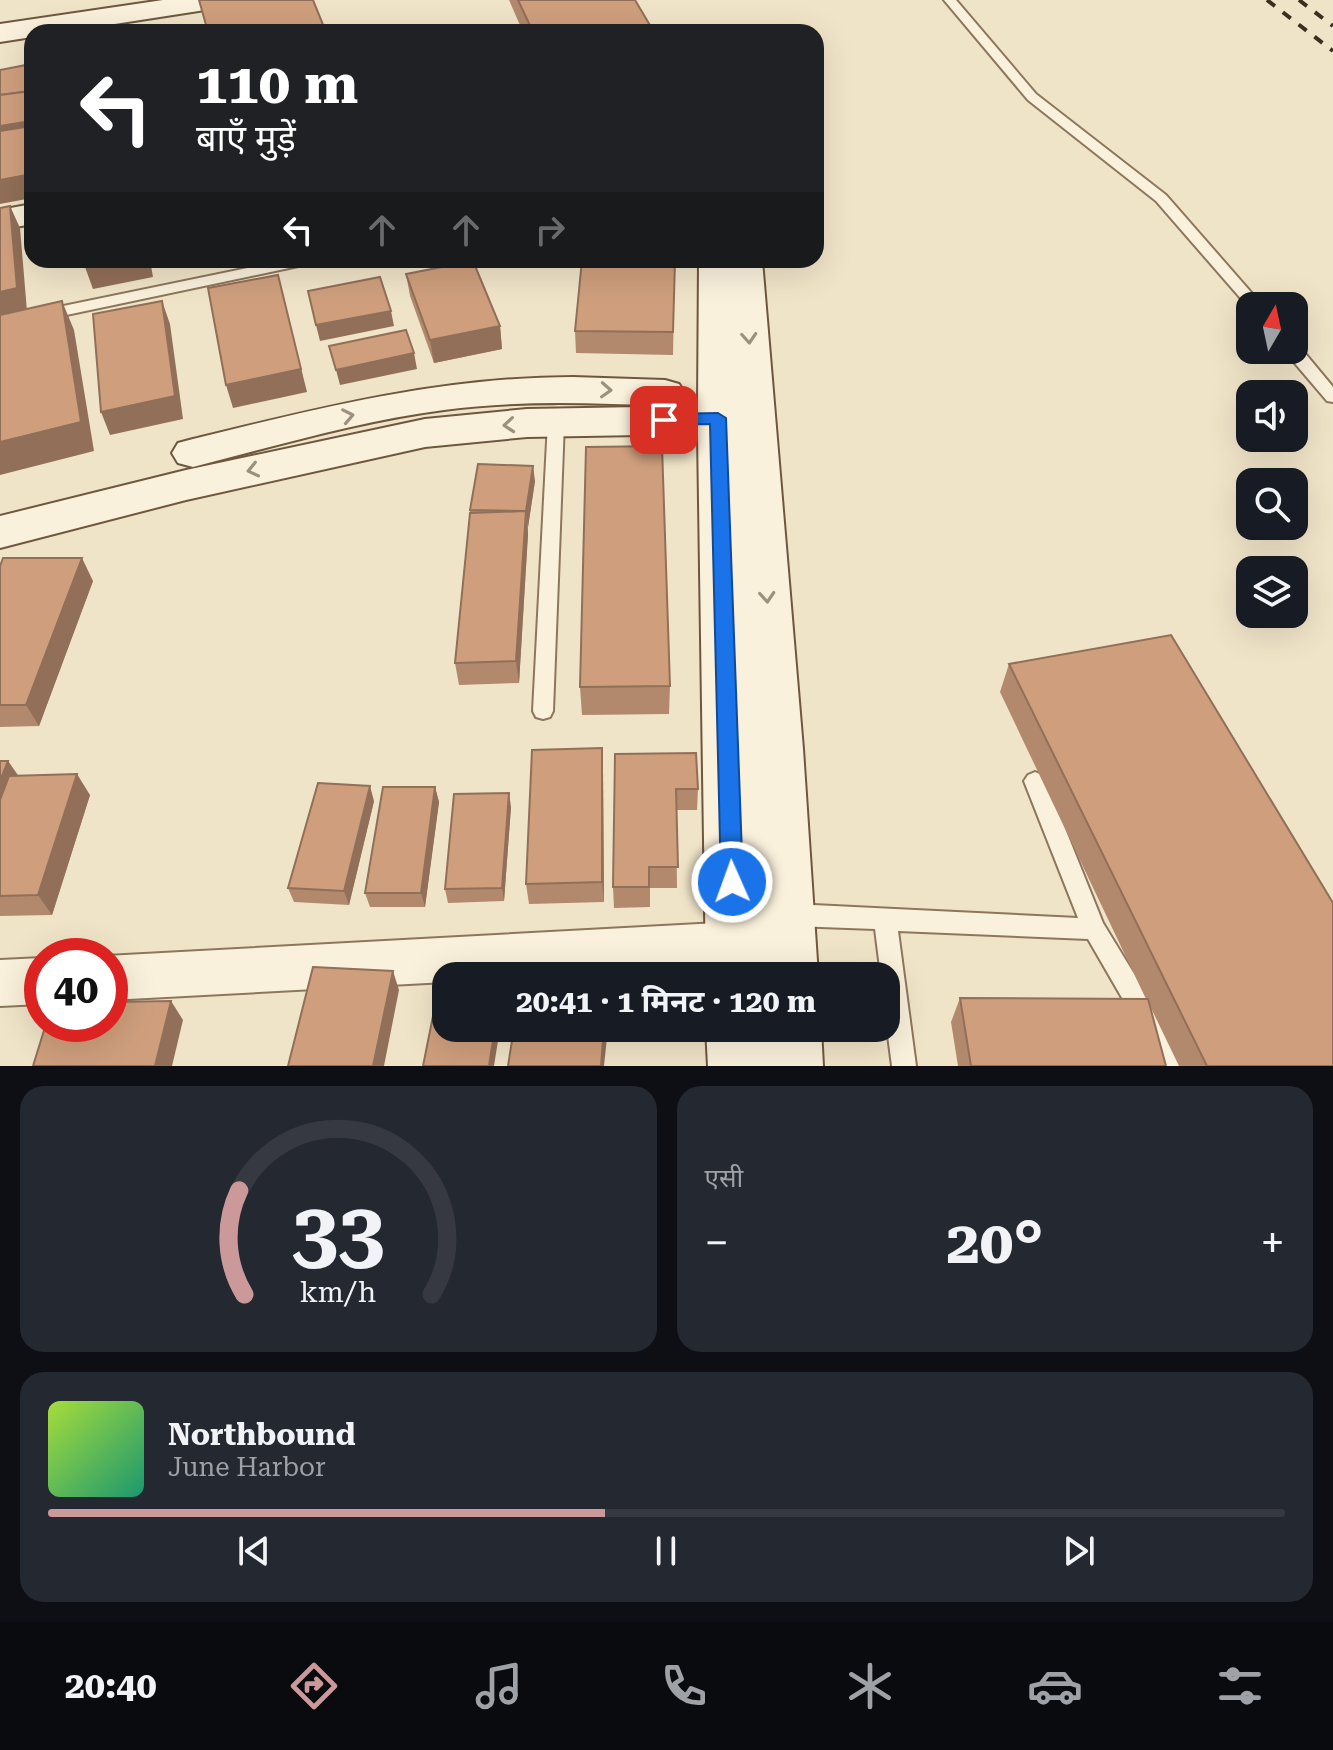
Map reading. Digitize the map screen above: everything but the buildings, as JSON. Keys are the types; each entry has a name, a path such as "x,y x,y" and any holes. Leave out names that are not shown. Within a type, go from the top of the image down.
{"street":[{"path":"0,8 52,0"},
{"path":"59,24 218,0"},
{"path":"0,33 24,29"},
{"path":"0,220 24,216"},
{"path":"128,977 734,960 787,944 736,407 718,268"},
{"path":"734,960 736,407 744,268"},
{"path":"0,501 330,419 465,395 576,389 736,407"},
{"path":"0,532 186,485 425,433 736,407"},
{"path":"0,983 24,982"},
{"path":"737,1042 738,1066"},
{"path":"792,1042 793,1066"}],"lane":[{"path":"950,0 1032,97 1161,198 1243,292"},
{"path":"0,324 270,268"},
{"path":"1305,364 1333,397"},
{"path":"543,711 556,422"},
{"path":"1035,781 1094,929 1149,1021 1168,1066"},
{"path":"787,944 885,919 1094,929"},
{"path":"885,919 904,1066"}],"railway":[{"path":"1267,0 1333,51"},
{"path":"1299,0 1333,26"}],"route":[{"path":"664,420 718,418 732,882"}]}
